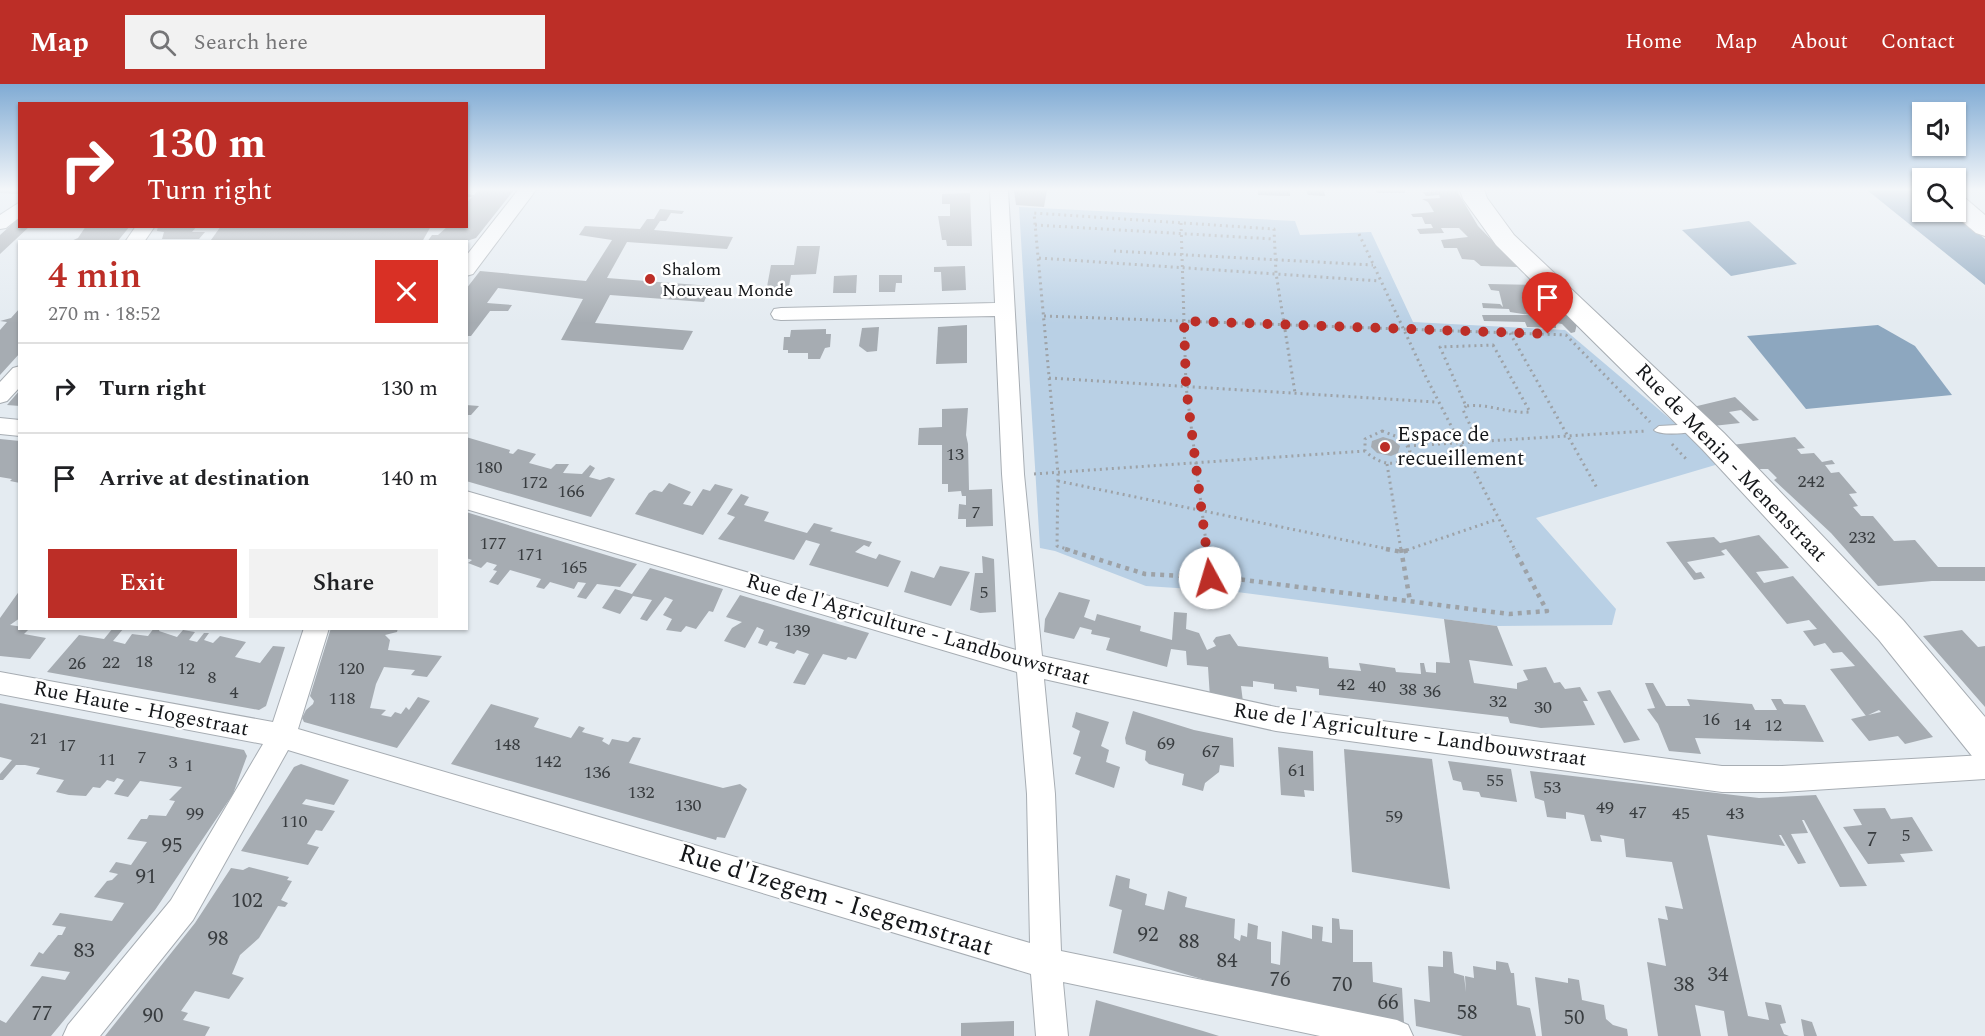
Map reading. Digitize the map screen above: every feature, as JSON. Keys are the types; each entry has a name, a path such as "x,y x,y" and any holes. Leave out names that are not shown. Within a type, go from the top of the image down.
{"main road":[{"name":"Rue de Menin - Menenstraat","path":"1501,234 1527,263 1700,428 1892,630 1985,744"}],"street":[{"path":"470,261 491,234"},
{"path":"1000,234 1012,474 1041,794 1046,963 1052,1036"},
{"path":"781,314 1003,309"},
{"path":"0,396 18,375"},
{"path":"0,426 18,428"},
{"name":"Rue de l'Agriculture - Landbouwstraat","path":"468,501 1028,664 1276,719 1722,779 1782,779 1985,767"},
{"path":"78,1036 182,910 282,736 316,630"},
{"name":"Rue Haute - Hogestraat","path":"0,683 282,736"},
{"name":"Rue d'Izegem - Isegemstraat","path":"282,736 1046,963 1397,1036"}],"lane":[{"path":"1659,430 1700,428"}],"path":[{"path":"1036,234 1058,474 1057,546 1145,574 1237,579 1509,614 1547,611 1457,443 1401,328 1359,234"},
{"path":"1180,234 1186,386 1210,578"},
{"path":"1188,234 1274,239"},
{"path":"1274,234 1276,273 1295,393"},
{"path":"1114,250 1373,266"},
{"path":"1039,258 1380,281"},
{"path":"1043,316 1566,335 1688,461"},
{"path":"1510,333 1597,488"},
{"path":"1493,345 1530,412 1507,414 1482,404 1466,406 1440,347 1493,345"},
{"path":"1049,378 1437,402"},
{"path":"1466,406 1463,410 1478,442"},
{"path":"1408,446 1659,430"},
{"path":"1058,474 1365,451 1379,462 1387,464 1406,460 1410,451 1397,435 1382,432 1365,439 1365,451"},
{"path":"1387,464 1410,601"},
{"path":"1058,481 1402,552 1498,519"}],"shaded area":[{"path":"1021,234 1372,234 1413,322 1565,330 1722,463 1536,518 1616,609 1612,625 1497,626 1237,592 1146,586 1055,551 1040,548"},
{"path":"1687,234 1764,234 1797,264 1731,276"},
{"path":"1922,234 1980,234 1985,239 1985,285"},
{"path":"1878,325 1915,346 1952,395 1806,409 1747,336"}],"building":[{"path":"1,234 21,234 0,254"},
{"path":"80,234 123,234 119,240 74,240"},
{"path":"163,234 203,234 199,239 162,239"},
{"path":"215,234 426,234 423,240 211,240"},
{"path":"479,234 468,241 428,240 432,235"},
{"path":"704,234 733,237 727,249 627,242 607,278 711,286 704,302 610,295 595,323 693,331 683,350 561,340 583,299 498,288 487,303 512,305 508,311 490,311 471,336 468,336 468,286 480,271 586,281 612,240 579,235"},
{"path":"941,234 972,234 972,246 947,246 946,240 942,240"},
{"path":"1465,234 1486,234 1518,267 1481,266 1474,260 1462,259 1457,248 1444,248 1441,240 1468,237"},
{"path":"797,246 820,246 816,274 791,275 788,292 766,292 771,265 794,265"},
{"path":"965,266 966,290 942,291 941,272 934,272 934,267"},
{"path":"857,275 856,293 833,293 834,276"},
{"path":"879,275 902,275 902,283 896,283 895,292 879,292"},
{"path":"1488,284 1536,285 1577,324 1575,332 1571,333 1562,324 1556,323 1556,328 1527,327 1525,322 1484,321 1482,315 1530,315 1510,312 1509,309 1483,308 1482,303 1500,304 1503,307 1499,291 1491,290"},
{"path":"18,310 18,355 0,375 0,330 7,322 0,321 11,318"},
{"path":"967,325 967,363 936,364 938,327"},
{"path":"879,327 877,351 867,352 859,346 862,328"},
{"path":"826,329 826,334 831,334 830,347 825,348 820,359 808,359 808,353 788,353 788,350 783,350 784,337 790,337 791,330"},
{"path":"18,392 18,406 7,405"},
{"path":"1735,397 1759,420 1753,421 1741,410 1729,412 1740,423 1713,426 1693,407"},
{"path":"468,405 479,406 471,415 468,415"},
{"path":"968,408 966,435 969,490 992,489 993,526 966,527 966,519 958,519 959,504 966,505 966,496 962,496 961,491 948,492 948,484 942,484 942,445 918,445 919,428 942,427 942,409"},
{"name":"Espace de recueillement","path":"1383,437 1393,440 1400,446 1398,453 1391,456 1377,453 1371,447 1372,441"},
{"path":"1795,437 1805,448 1797,449 1801,454 1814,453 1822,462 1832,460 1835,464 1825,465 1831,473 1839,472 1857,493 1849,494 1858,506 1853,507 1861,516 1873,516 1894,541 1915,540 1938,567 1985,567 1985,581 1932,581 1878,586 1831,533 1774,480 1777,478 1768,469 1757,469 1732,445"},
{"path":"468,438 510,450 509,453 513,454 518,449 536,454 529,463 551,469 556,464 569,464 563,473 582,474 590,465 595,468 589,477 600,480 609,477 615,479 591,517 468,482"},
{"path":"0,439 18,441 18,483 0,477"},
{"path":"669,483 691,492 683,504 692,506 703,489 710,491 715,484 733,489 703,535 635,514 649,493 654,490 662,492"},
{"path":"741,494 749,497 744,505 769,512 764,521 807,533 814,523 833,528 830,531 872,542 869,547 864,545 855,552 876,559 879,554 901,561 888,587 809,565 820,544 806,540 794,560 718,539 735,517 727,514"},
{"path":"468,513 637,564 620,587 597,584 586,599 577,597 586,583 578,582 574,589 550,582 544,589 536,587 541,579 510,570 498,585 489,582 497,571 493,570 497,565 487,562 481,568 468,563 472,560 468,559"},
{"path":"1759,535 1789,568 1756,572 1764,583 1793,576 1933,737 1905,744 1898,736 1869,741 1851,719 1866,716 1830,669 1855,666 1842,652 1833,653 1825,643 1814,646 1803,631 1817,629 1809,620 1787,624 1726,549 1721,551 1725,555 1687,562 1696,573 1701,572 1705,578 1694,580 1666,542 1714,537 1720,543"},
{"path":"982,556 994,559 996,612 980,613 970,610 975,573 983,573"},
{"path":"940,566 970,572 951,606 904,592 911,571 934,578"},
{"path":"650,568 723,589 713,612 709,611 696,629 686,626 681,632 666,630 672,619 663,615 673,600 665,597 647,621 640,619 652,600 633,596 620,614 602,608 615,589 632,594"},
{"path":"1059,592 1090,600 1084,617 1095,621 1097,614 1141,626 1140,631 1172,640 1174,612 1187,613 1186,629 1199,633 1207,650 1216,646 1213,641 1216,637 1230,634 1238,646 1328,657 1329,668 1361,671 1359,663 1395,668 1396,672 1421,674 1420,663 1424,663 1426,672 1436,673 1436,662 1450,663 1444,619 1497,626 1513,666 1469,660 1474,683 1517,689 1517,683 1528,680 1523,670 1546,667 1554,683 1560,682 1565,689 1580,687 1588,701 1583,701 1595,725 1541,728 1510,723 1508,717 1319,695 1319,689 1296,686 1297,692 1274,689 1274,684 1253,681 1253,687 1241,686 1243,702 1210,698 1208,667 1187,665 1186,651 1171,649 1167,667 1106,650 1110,638 1091,634 1092,630 1080,627 1074,639 1044,632 1045,619"},
{"path":"18,593 18,619 10,625 18,626 18,630 28,630 24,634 46,638 30,659 0,656 0,618"},
{"path":"740,595 869,633 856,659 848,657 846,660 823,654 805,685 793,683 809,654 797,650 794,654 775,648 778,643 770,641 767,646 758,643 764,630 757,627 745,648 724,641 732,628 742,622 726,617"},
{"path":"111,630 122,630 113,641 125,644 132,634 148,636 152,630 159,630 177,637 183,630 195,632 189,640 197,642 204,633 209,633 204,640 213,643 220,636 246,642 235,657 260,663 273,646 285,647 266,706 259,710 47,672 79,635 104,639"},
{"path":"330,630 398,630 385,635 390,640 388,650 442,656 427,677 411,675 415,670 384,667 376,684 370,708 386,710 381,715 391,717 395,712 401,714 406,707 409,710 418,697 430,701 397,748 304,722 302,718 314,701 310,696"},
{"path":"1962,630 1978,647 1985,646 1985,707 1923,636"},
{"path":"1645,683 1653,683 1666,706 1690,706 1687,699 1752,704 1755,710 1777,710 1771,699 1781,699 1784,704 1805,705 1824,742 1695,738 1701,754 1669,751 1658,724 1647,709 1655,708"},
{"path":"1610,690 1640,740 1624,743 1597,692"},
{"path":"0,703 244,750 247,756 233,794 155,910 51,1036 0,1036 0,1020 6,1023 42,976 65,980 70,972 30,966 39,952 43,954 58,935 62,935 66,927 52,925 60,913 112,921 124,903 94,897 107,881 112,880 118,874 109,872 116,862 131,865 147,842 127,839 141,819 147,819 149,815 166,816 175,801 169,800 182,787 140,781 128,797 114,794 124,780 117,778 114,782 107,780 100,788 93,787 86,796 69,795 56,792 64,780 36,774 40,768 25,765 16,765 3,780 0,780 0,774 12,760 0,757"},
{"path":"491,704 539,718 534,727 571,738 579,726 585,728 582,732 604,738 602,741 609,745 612,739 628,742 633,737 641,738 629,763 723,788 740,784 747,789 725,838 717,837 716,840 451,764"},
{"path":"1133,711 1194,730 1233,738 1234,767 1220,765 1219,772 1205,783 1203,791 1182,785 1184,774 1149,764 1145,760 1146,751 1126,744 1125,738"},
{"path":"1076,712 1109,722 1101,746 1109,750 1106,762 1120,767 1114,788 1075,774 1081,757 1073,754 1080,731 1072,727"},
{"path":"1278,747 1313,751 1314,791 1304,790 1305,797 1281,795"},
{"path":"1344,749 1432,759 1450,889 1352,872"},
{"path":"1448,761 1511,769 1517,802 1481,797 1479,792 1463,790 1461,782 1453,780"},
{"path":"301,764 349,780 334,805 306,799 302,804 335,811 322,831 316,830 307,844 319,847 308,865 241,851 294,767"},
{"path":"1530,771 1759,798 1816,795 1867,886 1840,887 1804,820 1802,820 1808,833 1791,834 1806,863 1798,864 1781,835 1779,835 1785,846 1707,835 1748,1016 1769,1020 1765,1002 1781,1005 1786,1023 1780,1024 1784,1034 1789,1036 1728,1036 1724,1011 1695,1005 1701,1036 1658,1036 1647,962 1666,966 1658,918 1668,920 1665,906 1683,909 1672,862 1626,857 1624,839 1600,835 1602,842 1591,841 1584,815 1566,812 1566,819 1547,817 1544,801 1535,798"},
{"path":"1885,808 1891,819 1912,817 1933,851 1900,854 1905,862 1868,864 1843,827 1862,825 1853,809"},
{"path":"249,867 289,877 287,880 292,881 281,900 288,903 285,907 278,906 259,938 240,955 232,974 244,978 229,999 195,991 181,1011 188,1013 183,1020 210,1027 205,1036 105,1036 195,923 231,868 243,870"},
{"path":"1116,875 1130,879 1129,888 1147,894 1145,905 1164,910 1168,891 1187,897 1185,907 1235,919 1234,938 1240,941 1241,935 1247,937 1248,923 1258,926 1257,939 1271,942 1271,963 1280,965 1282,931 1312,939 1312,925 1323,927 1322,941 1332,943 1332,918 1339,919 1340,929 1353,930 1353,962 1372,962 1373,982 1402,988 1404,1023 1236,989 1113,953 1122,910 1109,906"},
{"path":"1443,951 1452,952 1454,973 1464,976 1466,992 1465,976 1474,978 1473,966 1496,970 1496,961 1508,963 1511,973 1514,973 1517,1005 1530,1008 1536,1036 1463,1036 1416,1026 1414,999 1430,1002 1428,966 1443,967"},
{"path":"1535,977 1568,983 1568,978 1579,980 1582,1000 1604,1005 1606,1019 1613,1025 1627,1029 1628,1036 1542,1036"},
{"path":"1096,1000 1203,1031 1219,1036 1089,1036"},
{"path":"1801,1019 1812,1022 1817,1036 1804,1036"},
{"path":"1014,1021 1014,1036 961,1036 961,1023"}],"place":[{"name":"Shalom Nouveau Monde","path":"650,279"},
{"name":"Espace de recueillement","path":"1385,447"}],"route":[{"path":"1210,578 1186,386 1184,321 1548,334"}]}
